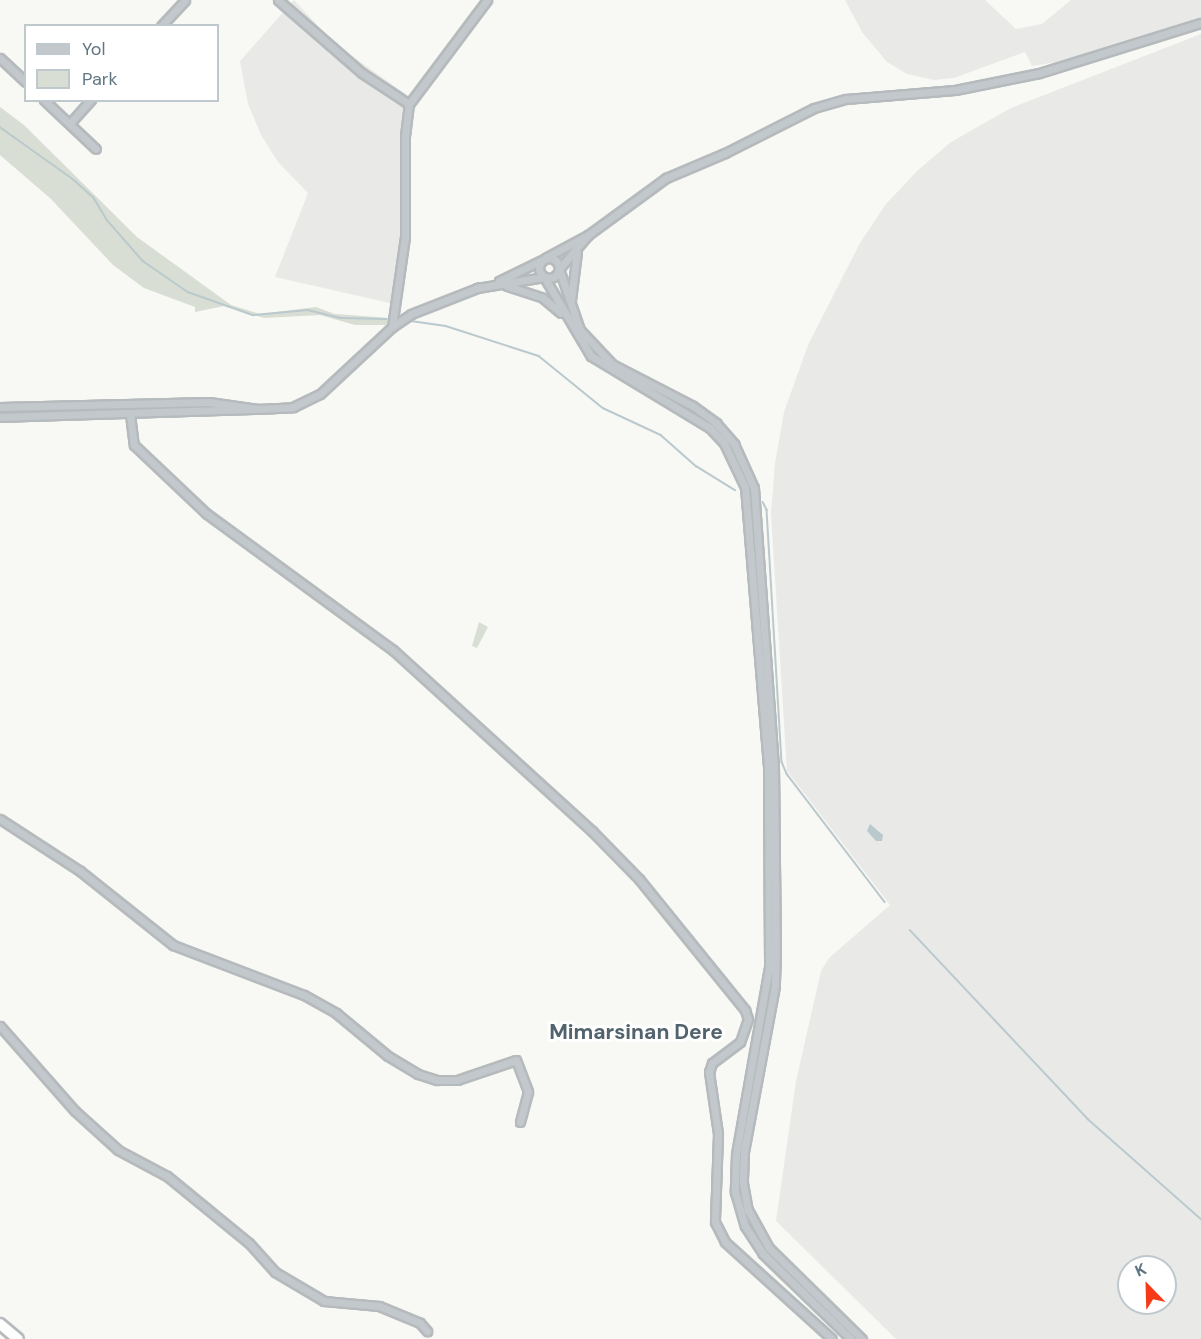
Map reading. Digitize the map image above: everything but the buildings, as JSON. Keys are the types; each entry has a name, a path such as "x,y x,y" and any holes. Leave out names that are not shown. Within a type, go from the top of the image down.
{"highway":[{"path":"0,1324 18,1339"}],"street":[{"path":"163,24 185,0"},
{"path":"278,0 362,73 409,104"},
{"path":"392,327 405,237 405,136 409,104 487,0"},
{"path":"0,417 293,407 320,394 392,327 411,314 477,288 510,278 588,235 666,178 725,153 814,108 846,99 955,90 1039,73 1201,23"},
{"path":"0,58 24,80"},
{"path":"46,102 71,122 96,149"},
{"path":"71,122 89,102"},
{"path":"477,288 543,277 554,278 559,269 577,252 588,235"},
{"path":"571,308 577,252"},
{"path":"544,259 555,260 571,308 587,340 612,364 693,406 716,423 734,444 754,488 774,766 776,953 775,986 744,1151 742,1183 748,1209 770,1248 862,1339"},
{"path":"544,259 538,269 566,319 591,356 606,368 692,413 710,428 724,443 745,487 768,769 769,967 736,1155 735,1192 746,1226 763,1254 851,1339"},
{"path":"502,284 543,298 566,319"},
{"path":"0,407 209,402 258,409"},
{"path":"130,414 134,445 207,514 393,650 592,831 639,879 744,1010 748,1019 740,1042 712,1063 709,1072 718,1134 715,1222 725,1242 832,1339"},
{"path":"0,819 80,871 172,945 304,995 336,1013 388,1056 418,1074 437,1080 457,1080 516,1060 528,1092 520,1122"},
{"path":"0,1026 75,1111 118,1150 167,1176 249,1243 275,1272 324,1301 379,1306 420,1323 427,1331"}],"shaded area":[{"path":"294,0 334,43 404,93 410,102 406,201 394,304 275,277 308,193 278,162 261,135 248,104 240,61"},
{"path":"845,0 985,0 1016,29 1042,24 1071,0 1201,0 1201,17 1063,61 1032,66 1025,52 954,78 934,80 907,74 887,62 862,32"},
{"path":"1201,34 1201,1339 896,1339 776,1221 796,1081 821,971 829,958 890,905 787,771 771,514 775,463 784,412 808,345 860,243 886,204 918,170 951,142 1011,108"},
{"path":"870,824 883,835 882,841 876,841 867,831"}],"green space":[{"path":"0,107 24,125 137,237 231,305 260,314 316,307 335,314 389,318 386,325 355,325 320,315 264,318 224,306 195,312 195,307 144,288 113,265 51,199 0,155"},
{"path":"479,622 488,627 477,648 472,646"}],"waterway":[{"path":"0,127 73,179 94,198 108,221 143,261 188,292 253,315 308,310 341,318 386,319"},
{"path":"411,321 446,326 539,356 603,408 661,435 696,466 735,490"},
{"path":"763,502 767,510 782,762 787,774 885,902"},
{"path":"910,930 1088,1119 1201,1219"}],"district":[{"name":"Mimarsinan Dere","path":"636,1032"}]}
